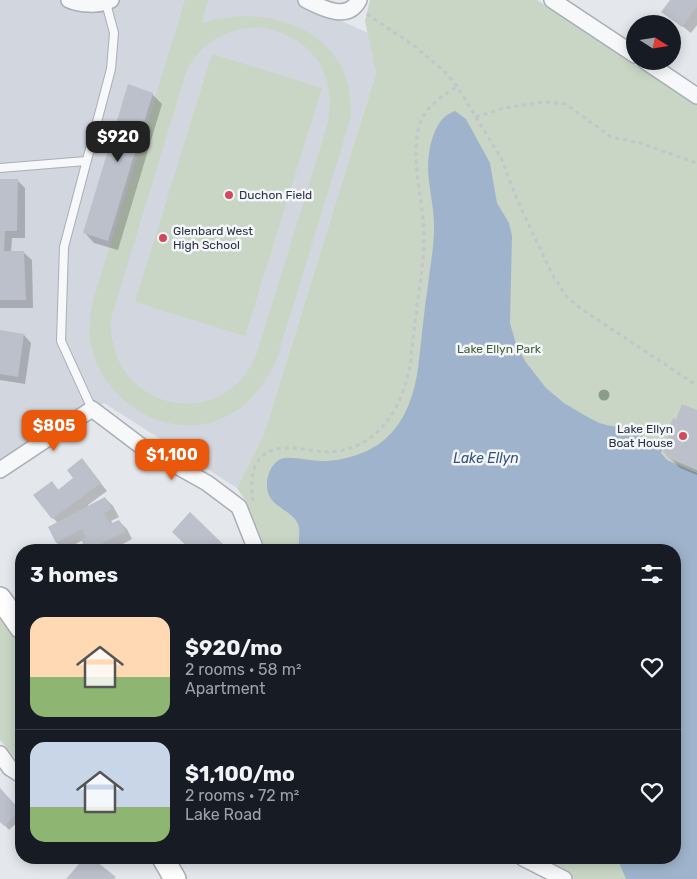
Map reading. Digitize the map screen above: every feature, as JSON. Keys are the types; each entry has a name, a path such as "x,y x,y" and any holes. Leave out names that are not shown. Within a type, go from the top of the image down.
{"street":[{"path":"68,0 90,4 108,1"},
{"path":"306,0 325,9 338,12 355,6"},
{"path":"552,0 626,49"},
{"path":"658,70 697,96"},
{"path":"0,470 92,409 141,446 206,483 239,507 254,544"},
{"path":"0,598 15,619"},
{"path":"0,754 10,768 15,771"},
{"path":"166,864 175,879"},
{"path":"535,864 564,879"}],"lane":[{"path":"92,409 61,341 64,247 111,69 114,33 108,1"},
{"path":"0,168 86,161"}],"path":[{"path":"355,6 413,45 444,71 457,86 501,158 522,211 551,272 565,295 580,308 693,384 697,383"},
{"path":"253,504 251,485 254,470 264,454 284,448 338,451 354,446 370,438 384,427 403,393 410,368 423,259 424,234 417,174 417,137 425,111 439,98 457,86"},
{"path":"476,118 504,108 545,102 566,104 611,137 640,143 697,163"}],"shaded area":[{"name":"Glenbard West High School","path":"0,0 296,0 368,33 376,73 264,434 237,488 104,403 0,475"}],"green space":[{"path":"185,0 208,0 202,23 229,17 257,17 283,22 307,32 327,47 341,67 349,91 350,120 277,358 268,377 249,401 223,418 203,424 182,425 162,421 142,413 125,401 110,386 99,369 92,349 89,330 94,297","holes":["260,27 294,39 318,60 325,74 329,90 330,107 327,126 257,353 241,379 219,396 195,403 170,402 146,392 127,375 115,350 111,319 187,69 201,51 227,33"]},
{"name":"Lake Ellyn Park","path":"370,0 537,0 626,58 626,70 645,70 697,104 697,879 567,879 546,864 681,864 681,544 263,544 247,503 237,488 264,434 376,73 365,21"},
{"name":"Duchon Field","path":"212,54 322,88 245,336 135,302"},
{"path":"0,614 15,636 15,758 0,740"}],"water":[{"name":"Lake Ellyn","path":"455,111 466,119 490,163 497,203 509,223 512,236 510,323 516,344 525,361 546,388 564,403 599,423 620,427 628,426 635,428 641,436 666,440 661,453 667,460 697,473 697,879 626,879 620,864 681,864 681,544 299,544 299,527 296,521 275,504 268,492 267,480 270,471 274,464 281,459 327,461 348,458 366,451 381,442 394,430 411,400 419,360 433,243 434,220 428,163 436,128 449,114"}],"building":[{"path":"670,0 697,0 697,6 682,27 681,15 665,15 661,12"},
{"path":"128,84 153,93 108,241 83,233"},
{"path":"0,179 18,179 17,231 5,231 4,251 24,251 26,300 0,300"},
{"path":"0,330 24,334 18,377 0,374"},
{"name":"Lake Ellyn Boat House","path":"682,404 697,410 697,470 668,458 663,451 669,434 667,432 673,418 676,419"},
{"path":"82,458 101,483 52,519 33,495 52,481 58,490 73,478 67,470"},
{"path":"105,497 112,509 104,513 110,524 119,520 126,531 101,544 83,544 81,540 86,537 82,529 56,543 48,527"},
{"path":"190,512 223,544 185,544 172,532"},
{"path":"0,788 15,804 15,815 4,826 0,822"},
{"path":"79,864 100,864 116,877 114,879 66,879"}],"place":[{"name":"Duchon Field","path":"229,195"},
{"name":"Glenbard West High School","path":"163,238"},
{"name":"Lake Ellyn Boat House","path":"683,436"}]}
